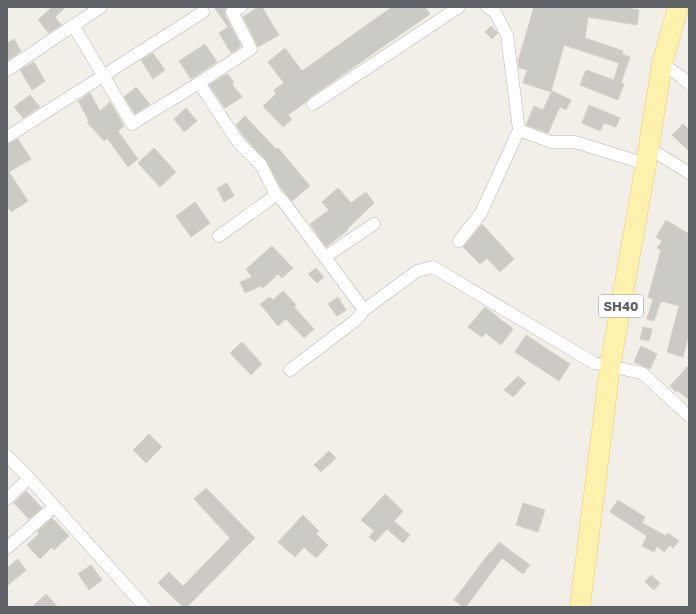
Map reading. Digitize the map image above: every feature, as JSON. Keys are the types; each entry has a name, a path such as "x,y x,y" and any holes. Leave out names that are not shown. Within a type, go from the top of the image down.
{"main road":[{"name":"SH40","path":"580,607 610,367 648,156 662,64 678,7"}],"street":[{"path":"7,70 101,7"},
{"path":"73,25 132,124 251,49 232,12 241,7"},
{"path":"313,104 459,7"},
{"path":"459,241 481,213 519,130 507,35 495,12 487,7"},
{"path":"7,137 203,12"},
{"path":"662,64 689,84"},
{"path":"199,83 238,142 261,165 276,195 283,200 364,310"},
{"path":"519,130 552,142 575,142 648,156 689,173"},
{"path":"219,236 276,195"},
{"path":"325,257 374,224"},
{"path":"290,370 356,320 364,310 417,271 432,268 594,363 642,374 689,416"},
{"path":"7,456 29,478 145,607"},
{"path":"7,499 29,478"},
{"path":"7,548 54,507"}],"building":[{"path":"52,7 66,7 55,17 61,25 49,33 38,20"},
{"path":"214,7 225,7 225,15 241,46 231,53 219,33 228,27"},
{"path":"258,7 262,7 279,35 258,47 243,17"},
{"path":"392,7 425,7 430,14 309,98 306,102 288,115 292,119 283,127 263,106 276,94 274,90 284,83 268,62 285,48 302,71"},
{"path":"534,7 621,7 639,10 637,25 588,17 585,38 623,51 622,54 630,57 621,83 624,84 618,100 580,85 586,70 614,80 619,63 564,45 551,92 523,83 527,70 519,68 518,61"},
{"path":"491,26 498,33 492,39 485,32"},
{"path":"14,39 21,51 7,61 7,43"},
{"path":"205,44 217,62 191,79 179,61"},
{"path":"153,53 165,70 153,79 141,60"},
{"path":"34,62 45,81 32,90 20,70"},
{"path":"227,74 234,82 232,84 242,97 225,108 209,85"},
{"path":"136,87 150,104 135,114 124,97"},
{"path":"552,91 571,100 566,110 560,107 548,133 526,125 534,106 543,110"},
{"path":"90,93 100,111 110,102 124,126 118,131 138,159 128,167 107,138 104,141 87,122 89,121 78,101"},
{"path":"30,95 40,107 23,118 14,107"},
{"path":"589,105 620,118 616,127 604,123 600,131 582,123"},
{"path":"186,108 197,121 184,132 174,119"},
{"path":"245,116 276,149 278,148 310,186 292,201 280,187 266,160 244,137 236,125"},
{"path":"683,124 689,130 689,151 672,135"},
{"path":"18,139 31,159 9,172 28,201 11,212 7,206 7,144"},
{"path":"154,148 176,172 160,187 138,163"},
{"path":"227,183 234,196 224,202 217,188"},
{"path":"338,188 351,203 366,192 374,203 347,229 348,230 326,247 310,224 329,210 322,202"},
{"path":"195,202 210,223 191,237 176,216"},
{"path":"666,220 689,234 689,334 683,357 667,352 679,306 661,301 654,321 647,319 653,299 648,297 661,250 657,248 662,241 656,237"},
{"path":"482,224 514,259 500,272 487,258 480,264 463,247"},
{"path":"272,246 293,268 282,278 278,274 263,288 261,286 245,293 240,282 252,277 246,269"},
{"path":"316,268 324,277 317,283 308,274"},
{"path":"283,291 296,305 294,307 314,329 304,338 286,319 278,326 260,304 270,297 273,300"},
{"path":"338,297 346,310 337,316 328,304"},
{"path":"485,307 513,329 501,345 486,333 482,337 468,327"},
{"path":"643,327 652,329 649,341 640,339"},
{"path":"526,335 570,364 559,381 515,352"},
{"path":"242,342 262,364 251,375 230,353"},
{"path":"641,346 657,354 650,369 634,362"},
{"path":"689,365 689,400 677,390 676,392 670,386"},
{"path":"518,376 526,383 513,397 504,390"},
{"path":"149,434 162,447 146,463 133,450"},
{"path":"329,451 336,458 321,472 314,465"},
{"path":"206,488 255,538 187,607 183,607 158,583 169,572 183,586 230,538 194,499"},
{"path":"26,491 42,508 29,519 14,503"},
{"path":"385,494 403,511 394,521 410,535 403,543 387,529 375,542 369,537 374,531 361,520"},
{"path":"618,500 645,517 642,523 666,536 668,533 679,541 673,548 670,545 664,552 657,546 654,552 642,546 647,536 610,512"},
{"path":"523,503 545,510 538,532 516,525"},
{"path":"303,515 319,531 316,534 328,545 316,558 304,547 295,557 278,542"},
{"path":"52,518 69,536 54,550 52,547 40,559 27,545 39,534 37,532"},
{"path":"499,542 530,565 523,574 502,558 466,607 463,607 454,600"},
{"path":"18,559 26,570 7,586 7,568"},
{"path":"91,565 102,580 89,590 78,574"},
{"path":"651,575 660,583 654,590 645,582"},
{"path":"46,594 58,607 32,607"}]}
